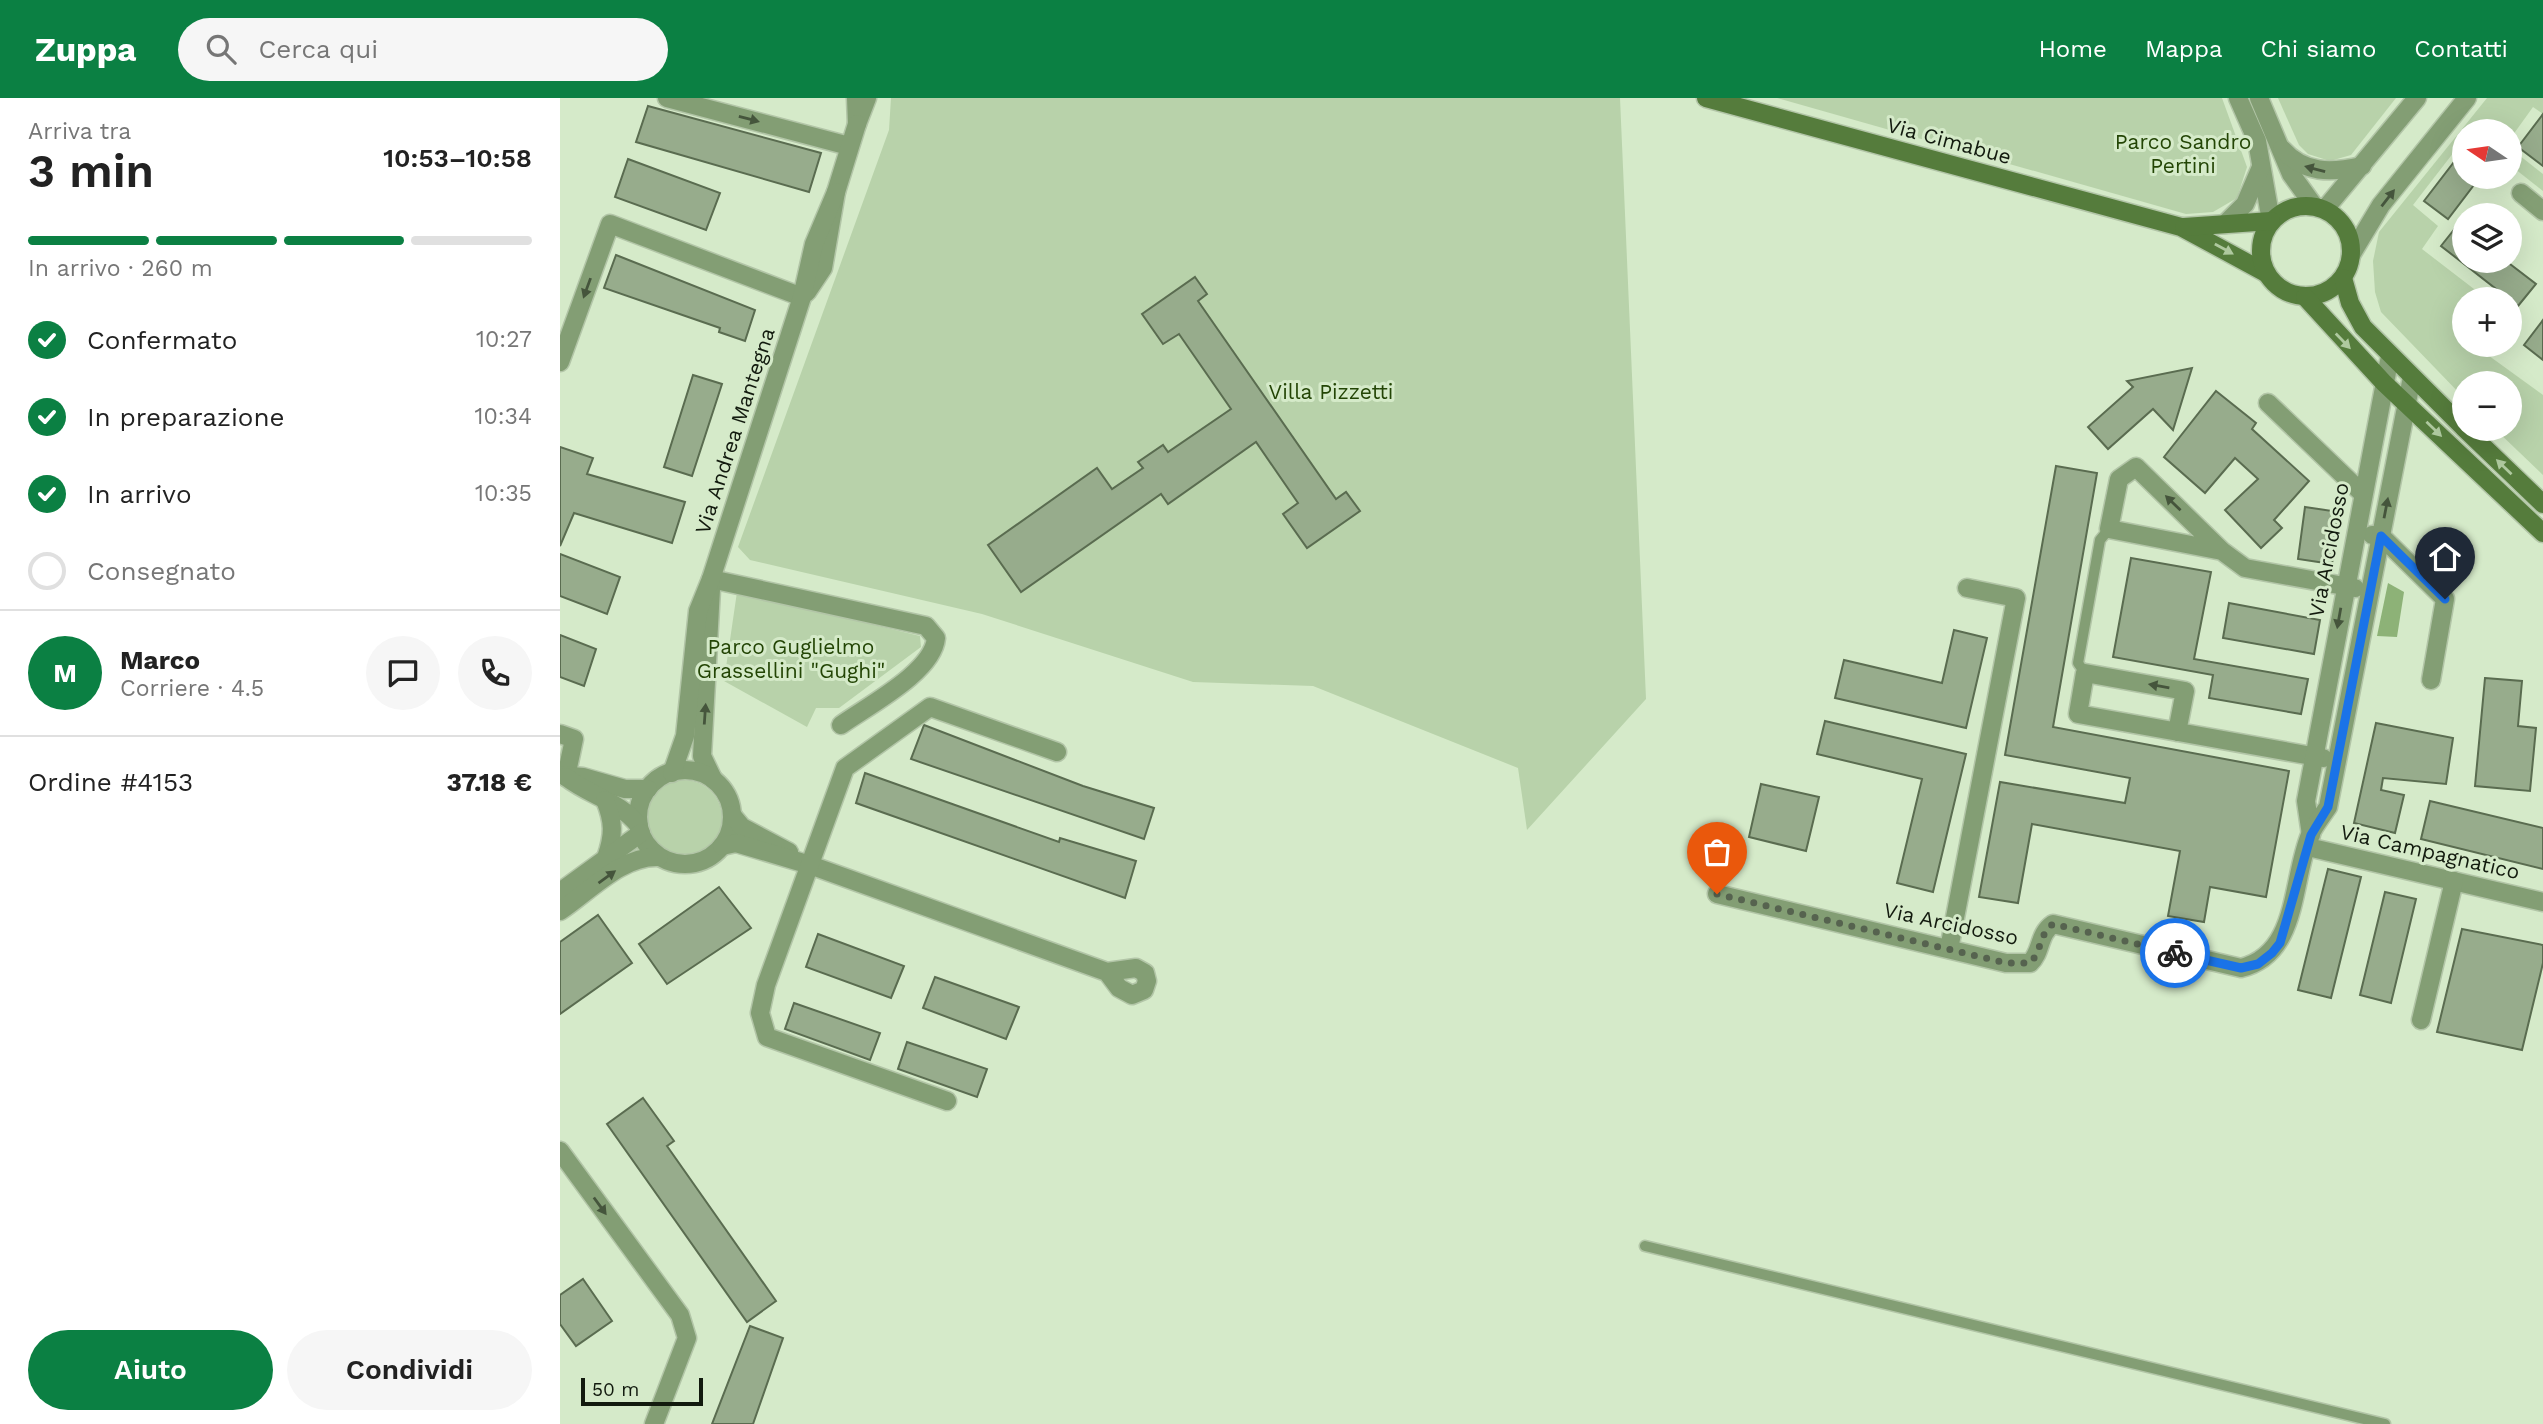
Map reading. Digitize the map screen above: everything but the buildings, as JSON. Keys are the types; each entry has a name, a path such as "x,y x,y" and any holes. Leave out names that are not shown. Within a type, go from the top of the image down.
{"main road":[{"name":"Via Cimabue","path":"1706,98 2181,227 2266,273"},
{"path":"2319,207 2342,223 2348,233 2351,255 2343,278 2324,293 2305,297 2286,292 2266,273 2260,251 2261,240 2271,221 2288,209 2319,207"},
{"name":"Via Cimabue","path":"2181,227 2271,221"},
{"path":"2343,278 2350,303 2363,327 2452,416"},
{"path":"2305,297 2384,383 2543,533"},
{"path":"2478,441 2543,504"}],"street":[{"name":"Via Andrea Mantegna","path":"856,98 857,124"},
{"name":"Via Andrea Mantegna","path":"672,773 685,736 698,611 821,248 849,146 867,98"},
{"path":"2238,98 2257,141 2271,221"},
{"path":"2259,98 2291,174 2319,207 2361,166 2417,98"},
{"path":"2351,255 2381,205 2467,98"},
{"path":"678,99 849,146"},
{"path":"2276,142 2290,158 2309,169 2330,173 2361,166"},
{"path":"2225,224 2245,204 2262,164"},
{"path":"2521,193 2543,211"},
{"path":"560,362 610,223 802,298"},
{"name":"Via Arcidosso","path":"2309,841 2306,801 2390,356"},
{"name":"Via Arcidosso","path":"1717,894 2006,963 2030,963 2035,958 2043,933 2053,924 2241,968 2258,964 2280,943 2309,841 2328,807 2412,377"},
{"path":"2268,403 2363,494"},
{"path":"2222,551 2109,529 2119,479 2136,467 2222,551 2245,568 2370,591"},
{"path":"2355,531 2381,536 2445,599 2431,680"},
{"name":"Via Andrea Mantegna","path":"711,579 702,756 713,779"},
{"path":"711,579 926,626 936,638 935,651 923,667 841,724"},
{"path":"1949,949 2016,597 1967,588"},
{"path":"2177,732 2185,691 2085,673 2078,714 2314,757 2337,761"},
{"path":"947,1101 766,1037 760,1013 845,768 930,708 1057,752"},
{"path":"560,734 574,739 563,776"},
{"path":"640,829 638,813 648,789 656,780 672,773 690,771 713,779 726,795 732,815 743,827 810,865"},
{"path":"563,776 583,777 625,789 648,789"},
{"path":"563,776 580,788 626,810 659,857"},
{"path":"605,800 613,820 614,837 606,858"},
{"path":"560,911 629,862 642,856 686,864 712,856 728,836 732,815"},
{"path":"560,892 640,829"},
{"name":"Via Campagnatico","path":"2309,841 2454,881 2543,902"},
{"path":"722,846 736,843 810,865 1107,972"},
{"path":"2421,1020 2454,881"},
{"path":"560,1151 680,1315 687,1338 653,1424"}],"lane":[{"path":"2085,673 2078,663 2100,540 2109,529"},
{"path":"1645,1246 2385,1424"}],"green space":[{"name":"Villa Pizzetti","path":"891,98 1620,98 1646,699 1527,830 1518,768 1313,686 1193,682 982,614 750,560 738,547 889,130"},
{"name":"Parco Sandro Pertini","path":"1777,98 2222,98 2247,167 2237,198 2213,212 2186,214"},
{"path":"2278,98 2396,98 2351,155 2330,161 2308,154 2299,145"},
{"path":"2487,98 2543,98 2543,114 2533,107 2522,122 2522,119 2470,119"},
{"path":"2452,141 2452,155 2413,205 2438,226 2422,249 2471,287 2452,287 2452,357 2491,357 2510,371 2452,371 2452,386 2381,312 2375,292 2373,261 2379,232"},
{"path":"2522,157 2543,174 2543,191 2522,174"},
{"path":"2522,380 2543,395 2543,475 2508,441 2522,441"},
{"name":"Parco Guglielmo Grassellini \"Gughi\"","path":"737,592 920,636 921,647 839,708 816,708 807,727 724,681"},
{"path":"684,780 699,783 711,791 719,803 722,818 719,833 711,845 699,853 684,856 669,853 657,845 649,833 646,818 649,803 657,791 669,783"}],"shaded area":[{"path":"2388,583 2404,592 2397,637 2377,636"}],"way so far":[{"path":"1717,894 2006,963 2030,963 2035,958 2043,933 2053,924 2175,953"}],"route":[{"path":"2175,953 2241,968 2258,964 2280,943 2311,835 2328,807 2381,536 2445,599"}]}
